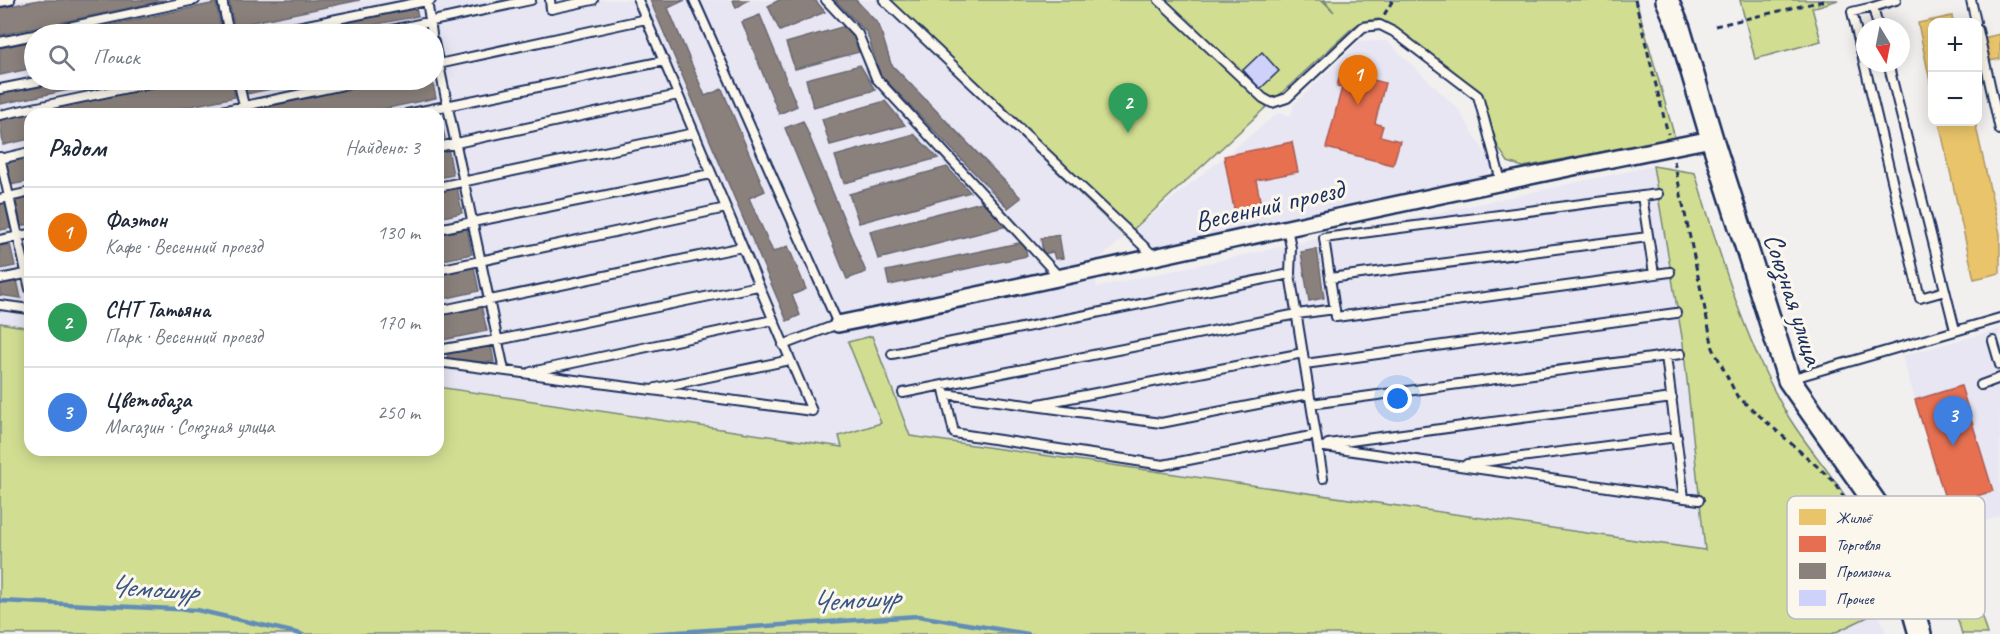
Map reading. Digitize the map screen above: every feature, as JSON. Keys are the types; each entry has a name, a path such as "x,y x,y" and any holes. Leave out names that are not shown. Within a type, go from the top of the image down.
{"main road":[{"name":"Союзная улица","path":"1667,0 1680,28"},
{"name":"Союзная улица","path":"1675,0 1680,28 1712,139 1789,380 1870,496"},
{"name":"Союзная улица","path":"1916,619 1920,634"}],"street":[{"name":"Весенний проезд","path":"838,324 1061,279 1502,181 1712,139"}],"lane":[{"path":"0,2 10,0"},
{"path":"85,24 195,0"},
{"path":"222,0 227,24"},
{"path":"312,24 428,0 429,22"},
{"path":"420,24 531,0"},
{"path":"550,0 552,9 593,0"},
{"path":"444,363 812,411 638,0"},
{"path":"694,0 838,324 783,345"},
{"path":"826,0 858,34 876,78 1061,279"},
{"path":"884,0 1155,257"},
{"path":"1160,0 1263,98 1272,103 1287,98 1363,27 1380,25 1394,32 1478,96 1502,181"},
{"path":"1896,0 1852,12 1920,298 1945,291"},
{"path":"1971,0 1975,18"},
{"path":"1873,7 1876,18"},
{"path":"444,63 646,19"},
{"path":"0,42 24,37"},
{"path":"1982,52 2000,130"},
{"path":"437,108 664,61"},
{"path":"1890,72 1955,330"},
{"path":"0,89 24,84"},
{"path":"37,108 119,90"},
{"path":"240,90 245,108"},
{"path":"253,108 326,90"},
{"path":"443,90 504,370"},
{"path":"444,146 678,95"},
{"path":"0,116 24,111"},
{"path":"444,186 694,133"},
{"path":"24,153 0,158 24,258"},
{"path":"444,228 711,174"},
{"path":"0,199 24,193"},
{"path":"1658,194 1324,238 1330,278 1336,317 1670,272"},
{"path":"1642,196 1654,274"},
{"path":"444,269 726,208"},
{"path":"1287,227 1292,248 1290,274 1323,477"},
{"path":"0,240 24,235"},
{"path":"1330,278 1648,237"},
{"path":"444,310 742,247"},
{"path":"0,279 24,274"},
{"path":"892,354 1290,274"},
{"path":"444,349 758,286"},
{"path":"0,304 24,308"},
{"path":"903,393 1297,314 1335,309"},
{"path":"1305,364 1676,313"},
{"path":"1789,380 2000,318"},
{"path":"525,373 773,320"},
{"path":"1993,341 2000,364"},
{"path":"1033,406 1303,353"},
{"path":"1311,404 1681,354"},
{"path":"1666,356 1684,498"},
{"path":"648,390 790,360"},
{"path":"1981,385 2000,378"},
{"path":"943,385 954,433 1163,465 1316,435"},
{"path":"945,394 1161,423 1310,394"},
{"path":"1318,446 1672,398"},
{"path":"1457,465 1677,437"},
{"path":"1318,446 1699,500"}],"path":[{"path":"1380,25 1393,0"},
{"path":"1635,0 1671,147 1713,348 1737,396 1835,482 1843,496"},
{"path":"1715,26 1827,0"}],"shaded area":[{"path":"0,0 876,0 1125,237 1093,264 1097,287 1653,166 1683,343 1705,550 910,436 848,343 881,423 839,436 843,447 444,388 444,108 24,108 24,327 0,323"},
{"path":"1360,41 1387,41 1458,109 1492,164 1487,177 1139,251 1125,237 1278,113 1291,116 1294,104"},
{"path":"2000,329 2000,515 1985,521 1985,496 1944,496 1902,356"},
{"path":"1863,619 1881,619 1887,634 1832,634"}],"green space":[{"path":"878,0 1322,0 1334,12 1324,0 1636,0 1675,138 1523,167 1508,162 1498,147 1480,91 1379,19 1363,21 1351,29 1125,237"},
{"path":"1740,0 1838,0 1812,8 1821,41 1755,59"},
{"path":"1653,166 1695,173 1735,298 1772,387 1804,440 1846,496 1787,496 1787,619 1863,619 1832,634 0,634 0,323 24,327 24,456 444,456 444,388 842,447 839,436 881,423 848,342 872,336 910,436 1705,550 1683,343"},
{"path":"1958,619 1982,619 1987,634 1962,634"}],"building: Жильё":[{"path":"1928,21 1928,72 1918,23"},
{"path":"2000,34 2000,59 1989,61 1983,38"},
{"path":"1940,126 1976,126 2000,234 2000,273 1974,279"}],"building: Торговля":[{"path":"1341,71 1385,83 1375,123 1383,126 1380,136 1400,141 1393,165 1326,148 1342,87 1337,86"},
{"path":"1292,142 1298,172 1256,180 1263,215 1236,220 1224,156"},
{"path":"1961,386 1993,491 1977,496 1944,496 1915,400"}],"building: Промзона":[{"path":"39,0 166,0 52,24 24,24 24,30 0,35 0,8"},
{"path":"229,0 360,0 244,24 234,24"},
{"path":"650,0 685,0 668,8 705,96 722,89 765,191 749,198 773,252 788,246 806,289 792,295 800,315 787,321"},
{"path":"733,0 748,0 736,8"},
{"path":"779,0 815,0 825,12 780,31 768,6"},
{"path":"835,0 856,0 879,25 891,64 1021,198 1008,208 880,74 867,33"},
{"path":"216,3 220,24 115,24"},
{"path":"415,5 418,16 378,24 323,24"},
{"path":"760,15 797,106 779,114 742,22"},
{"path":"845,26 855,37 859,52 795,69 786,43"},
{"path":"24,43 24,70 0,75 0,48"},
{"path":"860,65 875,90 813,107 806,79"},
{"path":"24,88 68,90 0,104 0,93"},
{"path":"142,90 234,90 235,97 181,108 54,108"},
{"path":"245,90 266,90 246,94"},
{"path":"342,90 434,90 436,98 388,108 255,108"},
{"path":"885,101 905,125 830,145 822,119"},
{"path":"24,114 24,140 3,145 0,119"},
{"path":"803,121 866,272 847,279 785,128"},
{"path":"914,134 938,158 844,183 835,156"},
{"path":"448,148 453,175 444,177 444,149"},
{"path":"24,155 24,182 10,185 5,160"},
{"path":"947,167 970,192 859,223 849,194"},
{"path":"457,187 462,213 444,217 444,189"},
{"path":"24,199 24,225 21,226 16,201"},
{"path":"985,201 1007,226 878,259 870,231"},
{"path":"5,202 11,228 0,230 0,203"},
{"path":"467,228 472,254 444,260 444,232"},
{"path":"1059,235 1063,258 1055,259 1053,252 1043,254 1041,238"},
{"path":"1024,242 1027,256 889,285 886,271"},
{"path":"10,244 15,266 0,269 0,246"},
{"path":"1317,249 1324,298 1309,301 1301,252"},
{"path":"474,267 479,291 444,299 444,274"},
{"path":"17,280 21,298 0,295 0,284"},
{"path":"481,305 487,331 444,340 444,313"},
{"path":"491,345 494,362 448,361 447,352"}],"building: Прочее":[{"path":"1262,52 1279,71 1260,89 1243,70"}],"waterway":[{"name":"Чемошур","path":"0,601 197,610 301,634"},
{"name":"Чемошур","path":"648,634 918,616 1028,634"}],"place":[{"name":"Фаэтон","path":"1358,105"},
{"name":"СНТ Татьяна","path":"1128,133"},
{"name":"Цветобаза","path":"1953,446"}]}
